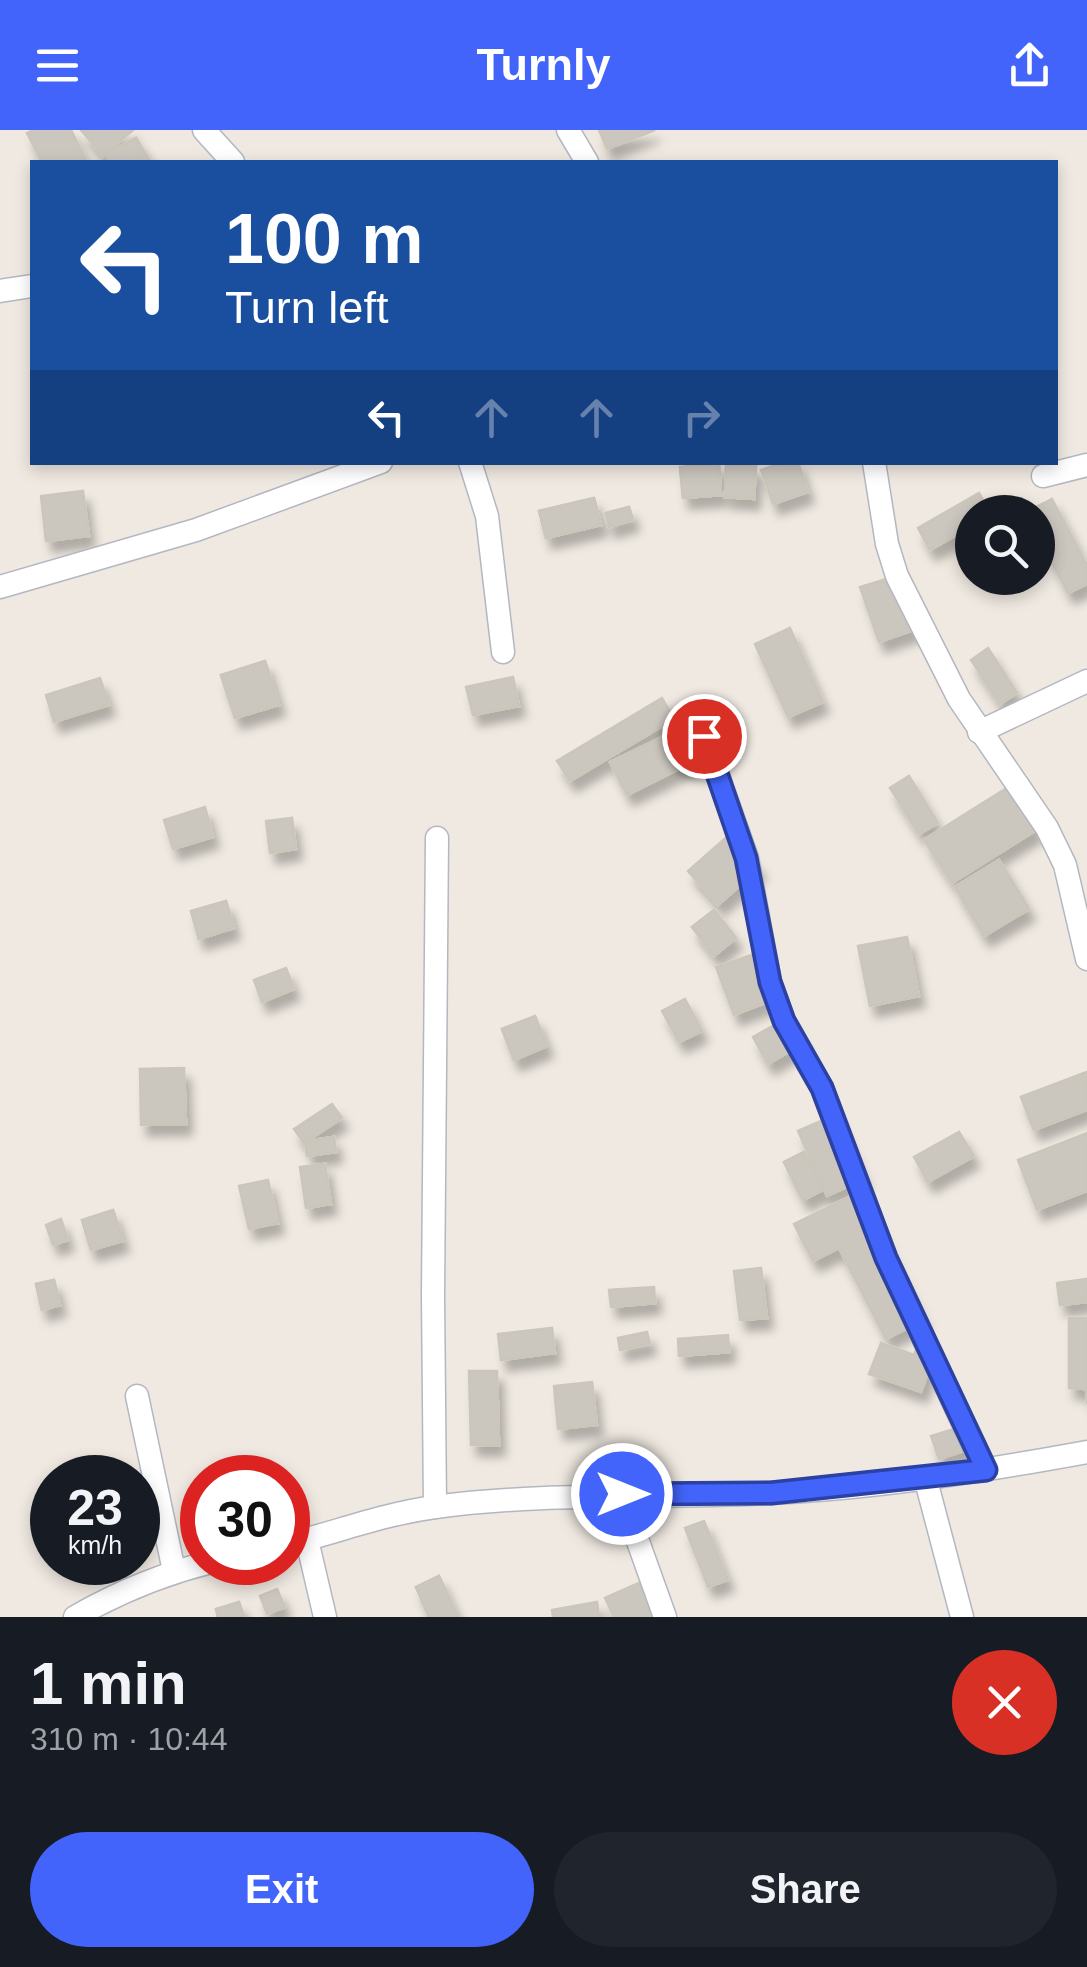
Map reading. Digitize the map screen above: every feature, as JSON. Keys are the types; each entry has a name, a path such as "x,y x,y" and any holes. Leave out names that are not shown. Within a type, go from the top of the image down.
{"street":[{"path":"204,130 231,160"},
{"path":"568,130 586,160"},
{"path":"0,290 30,286"},
{"path":"0,587 196,530 373,465"},
{"path":"471,465 488,516 503,652"},
{"path":"874,465 887,544 897,576 979,732 1047,828 1065,865 1087,959"},
{"path":"1043,476 1087,465"},
{"path":"979,732 1087,681"},
{"path":"704,736 746,858 770,982 784,1021 822,1088 886,1258 986,1470"},
{"path":"435,1507 436,838"},
{"path":"137,1396 174,1571"},
{"path":"310,1538 370,1520 435,1507 622,1494 771,1493 986,1470 1087,1452"},
{"path":"925,1477 962,1617"},
{"path":"622,1494 665,1617"},
{"path":"76,1617 113,1596 180,1570"},
{"path":"310,1577 325,1617"}],"building":[{"path":"71,130 86,160 41,160 27,133"},
{"path":"81,130 133,130 103,156"},
{"path":"599,130 655,130 607,149"},
{"path":"136,138 149,160 109,160 106,154"},
{"path":"136,138 149,160 109,160 106,154"},
{"path":"719,465 721,495 683,498 680,467"},
{"path":"719,465 721,495 683,498 680,467"},
{"path":"726,465 756,466 754,499 725,497"},
{"path":"726,465 756,466 754,499 725,497"},
{"path":"775,465 799,465 808,492 773,504 761,470"},
{"path":"83,491 89,536 46,541 41,496"},
{"path":"594,498 601,525 546,538 539,511"},
{"path":"594,498 601,525 546,538 539,511"},
{"path":"1055,505 1087,565 1087,584 1068,593 1055,568"},
{"path":"629,507 633,520 609,527 606,513"},
{"path":"629,507 633,520 609,527 606,513"},
{"path":"955,507 955,536 930,550 918,528"},
{"path":"899,575 917,629 879,642 860,587"},
{"path":"790,628 823,702 788,717 755,644"},
{"path":"988,648 1017,693 1000,704 971,660"},
{"path":"265,661 279,705 235,718 221,675"},
{"path":"265,661 279,705 235,718 221,675"},
{"path":"513,677 519,706 473,715 466,687"},
{"path":"100,678 109,705 54,722 46,695"},
{"path":"662,698 674,719 570,781 557,761"},
{"path":"675,731 691,763 627,795 610,762"},
{"path":"909,776 938,823 919,834 890,788"},
{"path":"1010,786 1038,829 952,883 924,840"},
{"path":"205,807 213,837 173,849 164,820"},
{"path":"292,818 296,849 270,853 266,821"},
{"path":"730,834 760,868 718,905 688,871"},
{"path":"999,860 1029,909 984,936 955,887"},
{"path":"999,860 1029,909 984,936 955,887"},
{"path":"226,901 234,928 199,939 191,911"},
{"path":"226,901 234,928 199,939 191,911"},
{"path":"714,910 736,938 714,956 692,927"},
{"path":"714,910 736,938 714,956 692,927"},
{"path":"907,937 919,996 870,1006 858,946"},
{"path":"751,955 768,1002 734,1015 716,967"},
{"path":"286,968 294,989 262,1002 254,980"},
{"path":"685,999 702,1031 679,1042 662,1011"},
{"path":"535,1016 547,1046 514,1060 502,1029"},
{"path":"535,1016 547,1046 514,1060 502,1029"},
{"path":"787,1018 802,1044 768,1064 753,1037"},
{"path":"184,1068 186,1124 141,1125 140,1069"},
{"path":"1087,1072 1087,1110 1034,1130 1021,1097"},
{"path":"1087,1072 1087,1110 1034,1130 1021,1097"},
{"path":"332,1104 342,1118 304,1143 294,1129"},
{"path":"835,1115 864,1179 827,1196 798,1131"},
{"path":"959,1132 974,1156 928,1182 914,1157"},
{"path":"1087,1133 1087,1191 1037,1210 1018,1160"},
{"path":"334,1137 336,1152 307,1156 305,1141"},
{"path":"804,1152 823,1190 803,1200 784,1162"},
{"path":"804,1152 823,1190 803,1200 784,1162"},
{"path":"325,1164 331,1204 306,1208 300,1167"},
{"path":"268,1180 278,1223 249,1229 239,1186"},
{"path":"859,1192 923,1320 886,1339 839,1248 813,1261 794,1224"},
{"path":"113,1210 123,1241 91,1250 82,1220"},
{"path":"113,1210 123,1241 91,1250 82,1220"},
{"path":"61,1219 68,1240 53,1245 46,1225"},
{"path":"761,1268 767,1318 740,1320 734,1271"},
{"path":"1087,1279 1087,1302 1060,1305 1057,1283"},
{"path":"54,1280 60,1305 42,1310 36,1284"},
{"path":"54,1280 60,1305 42,1310 36,1284"},
{"path":"654,1287 655,1303 611,1307 609,1290"},
{"path":"1069,1318 1087,1318 1087,1404 1086,1389 1069,1388"},
{"path":"552,1328 555,1353 501,1360 498,1334"},
{"path":"647,1332 650,1344 620,1350 618,1338"},
{"path":"728,1335 729,1352 679,1356 678,1339"},
{"path":"881,1343 914,1355 918,1344 936,1351 921,1392 869,1374"},
{"path":"469,1371 497,1371 499,1445 471,1445"},
{"path":"592,1382 597,1425 558,1429 554,1386"},
{"path":"967,1425 974,1448 939,1459 931,1436"},
{"path":"704,1521 728,1580 708,1587 685,1528"},
{"path":"439,1576 458,1617 429,1617 416,1587"},
{"path":"439,1576 458,1617 429,1617 416,1587"},
{"path":"639,1583 655,1617 614,1617 605,1598"},
{"path":"277,1589 285,1607 267,1614 260,1596"},
{"path":"239,1602 244,1617 218,1617 216,1609"},
{"path":"239,1602 244,1617 218,1617 216,1609"},
{"path":"597,1602 599,1617 553,1617 552,1610"}],"route":[{"path":"622,1494 771,1493 986,1470 886,1258 822,1088 784,1021 770,982 746,858 704,736"}]}
